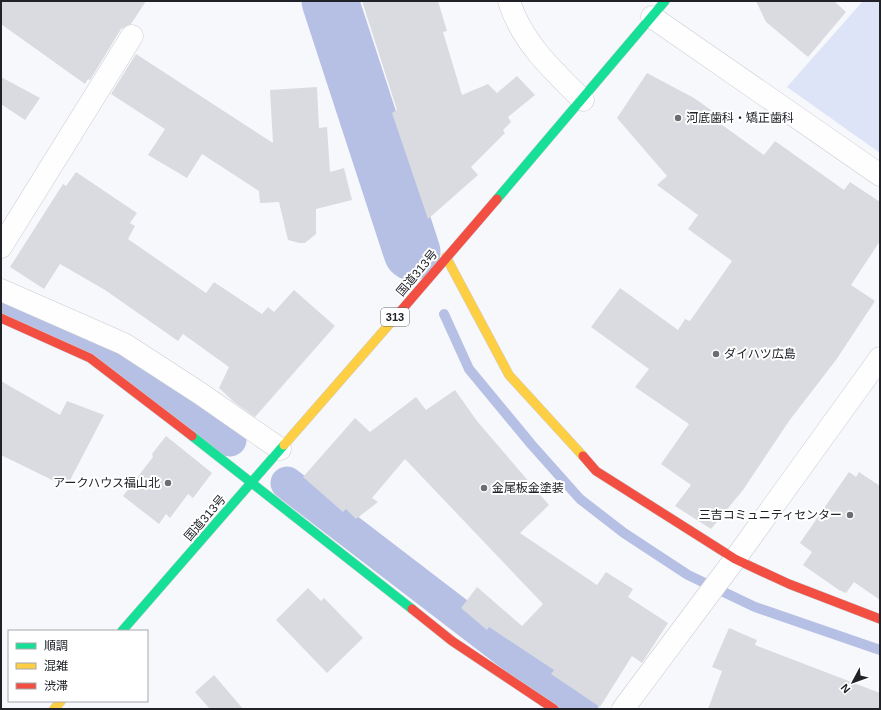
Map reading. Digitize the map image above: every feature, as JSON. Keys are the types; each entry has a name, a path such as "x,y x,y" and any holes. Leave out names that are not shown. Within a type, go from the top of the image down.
{"main road":[{"name":"国道313号","path":"123,630 583,100 659,9"},
{"path":"446,258 509,375 596,472 732,564 880,619"},
{"path":"1,318 90,358 136,392 452,641 554,709"}],"street":[{"path":"509,1 514,19 548,66 583,100"},
{"path":"659,9 880,176"},
{"path":"1,247 132,36"},
{"path":"1,290 124,344 201,394 280,449"},
{"path":"623,709 732,564 880,358"}],"shaded area":[{"path":"863,1 880,1 880,153 787,87"}],"building":[{"path":"1,1 146,1 131,24 121,29 90,80 88,79 85,84 1,24"},
{"path":"362,1 438,1 447,31 443,32 462,95 488,84 497,93 517,76 535,95 508,117 511,122 503,130 505,133 471,167 478,175 428,219 392,113 397,110"},
{"path":"756,1 834,1 846,12 808,57 766,22"},
{"path":"136,54 273,143 270,90 317,87 319,128 327,127 330,172 344,168 352,200 316,209 316,234 305,243 299,243 288,240 279,202 260,203 259,191 202,154 187,178 148,155 165,129 111,94"},
{"path":"647,73 694,98 721,117 718,122 764,155 775,141 844,190 850,182 880,202 880,241 851,285 875,301 836,360 789,421 743,490 711,529 675,506 691,485 661,464 689,424 635,387 649,369 591,327 620,288 678,330 685,319 690,321 732,261 688,229 698,215 657,185 667,176 617,118"},
{"path":"1,77 40,98 25,120 1,104"},
{"path":"76,172 137,213 130,223 135,226 128,239 206,293 214,282 262,314 268,307 274,312 294,290 335,326 255,417 234,402 219,388 229,367 183,334 178,341 105,290 60,264 44,289 10,267 63,184 66,186"},
{"path":"1,381 60,415 67,401 104,415 68,484 58,478 56,482 1,455"},
{"path":"455,390 477,421 549,505 520,533 597,585 606,572 633,589 628,597 668,623 642,663 632,656 600,707 551,674 554,670 489,627 487,630 461,608 477,587 522,626 543,604 405,459 372,498 378,502 356,519 346,509 343,512 303,477 355,418 370,432 416,397 426,410"},
{"name":"アークハウス福山北","path":"166,436 212,473 193,498 188,494 170,518 166,514 159,524 123,496 153,457 152,454"},
{"name":"三吉コミュニティセンター","path":"849,472 856,477 859,472 880,486 880,600 854,582 846,593 839,590 803,565 812,552 800,543"},
{"path":"308,588 321,601 324,598 363,638 327,673 276,620"},
{"path":"729,628 757,640 755,645 880,693 880,709 708,709 722,671 712,667"},
{"path":"214,675 243,709 210,709 195,692"}],"waterway":[{"path":"330,1 412,252"},
{"path":"1,303 120,359 230,440"},
{"path":"444,314 469,369 531,444 580,499 624,533 688,575 755,607 880,650"},
{"path":"287,483 582,709"}],"traffic: fast":[{"path":"497,199 665,1"},
{"path":"192,436 412,609"},
{"path":"123,630 284,445"}],"traffic: slow":[{"path":"446,257 509,375 583,456"},
{"path":"284,445 393,320"},
{"path":"54,709 60,702"}],"traffic: jam":[{"path":"393,320 497,199"},
{"path":"1,318 90,358 192,436"},
{"path":"583,456 596,471 735,559 789,584 880,619"},
{"path":"412,609 452,641 554,709"}],"place":[{"name":"河底歯科・矯正歯科","path":"678,118"},
{"name":"ダイハツ広島","path":"716,354"},
{"name":"アークハウス福山北","path":"168,483"},
{"name":"金尾板金塗装","path":"484,488"},
{"name":"三吉コミュニティセンター","path":"850,515"}]}
